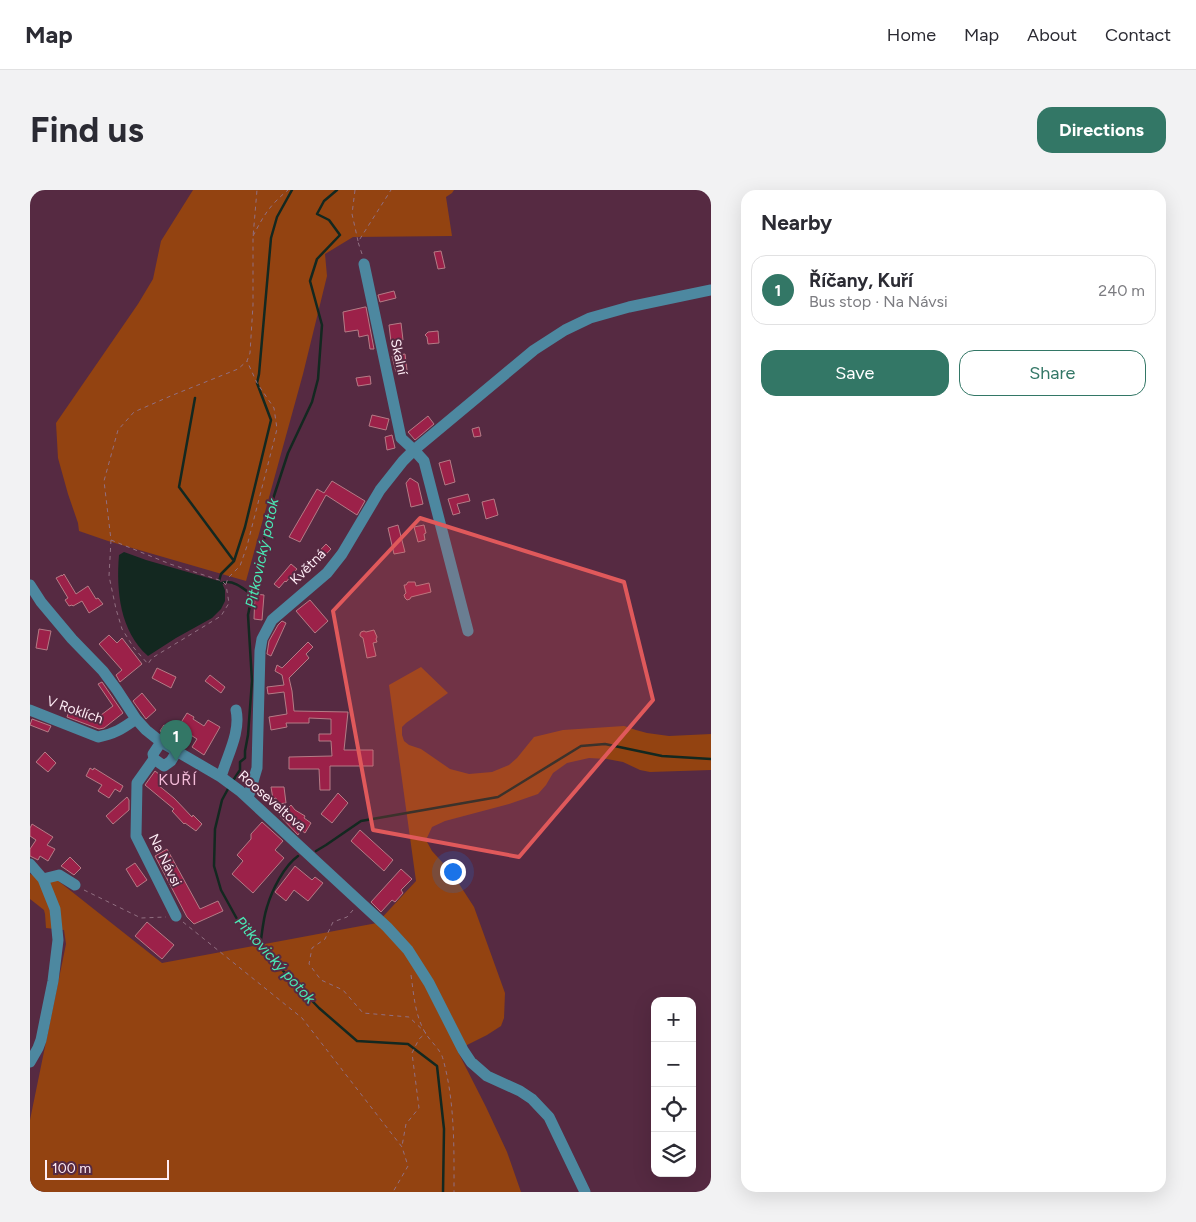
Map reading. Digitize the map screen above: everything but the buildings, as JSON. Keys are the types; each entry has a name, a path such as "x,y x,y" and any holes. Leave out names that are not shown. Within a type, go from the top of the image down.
{"street":[{"name":"Skalní","path":"364,264 401,438 424,461 468,631"},
{"name":"Květná","path":"244,794 257,768 260,651 262,639 272,620 327,573 342,554 380,490 403,461 534,350 564,330 590,318 629,307 711,290"},
{"name":"Rooseveltova","path":"30,585 72,639 103,671 136,719 146,730 161,742 224,779 244,794 387,927 408,950 429,983 471,1062 492,1079 526,1094 543,1110 554,1126 585,1192"},
{"name":"V Roklích","path":"30,710 98,737 110,735 121,730 136,719"},
{"path":"224,779 235,737 238,718 236,710"},
{"name":"Na Návsi","path":"161,742 154,754 154,759 137,783 136,836 176,916"},
{"path":"154,759 164,766 177,751"},
{"path":"30,864 43,879 55,909 58,940 54,981 41,1040 30,1062"},
{"path":"43,879 59,875 75,885"}],"path":[{"path":"247,362 257,383 274,408 277,429 247,546 240,566 228,578 226,584 229,603 222,616 152,658 148,664 134,648 122,629 116,609 109,576 111,540 104,481 118,430 134,412 238,369 247,362 250,353 253,237 257,190"},
{"path":"253,237 273,202 288,190"},
{"path":"355,190 352,214 364,264"},
{"path":"358,242 391,190"},
{"path":"111,540 170,564 217,578 226,584"},
{"path":"75,885 141,918 176,916 302,1018 402,1146 408,1166 393,1192"},
{"path":"360,902 347,917 333,922 325,939 312,948 309,964 321,980 343,990 363,1013 408,1017 426,1033"},
{"path":"410,969 415,1008 426,1033 443,1057 452,1104 454,1192"},
{"path":"402,1146 406,1124 419,1108 412,1053 419,1040 426,1033"}],"highlighted area":[{"path":"420,518 624,582 653,700 519,857 373,830 333,611"}],"shaded area":[{"path":"193,190 454,190 446,197 452,236 353,237 325,254 327,276 303,374 246,581 79,531 58,458 56,423 138,304 153,279 161,241"},
{"path":"124,552 219,581 225,590 225,601 221,609 212,618 148,656 131,635 122,610 119,596 118,569 119,555"},
{"path":"421,667 448,693 402,727 404,741 421,749 450,769 469,774 492,772 509,765 534,737 563,730 624,726 647,733 669,736 711,734 711,770 650,772 640,770 623,762 589,758 567,763 553,773 538,794 509,804 445,821 432,827 426,840 432,851 452,873 474,907 505,993 504,1018 501,1026 457,1050 507,1152 521,1192 30,1192 30,1120 66,944 64,930 46,928 44,910 30,899 30,874 43,879 52,876 162,963 377,923 416,881 389,685"}],"waterway":[{"path":"219,581 221,574 234,561 245,527 271,420 257,383 271,238 277,217 292,190"},
{"name":"Pitkovický potok","path":"232,782 240,770 240,762 245,758 252,681 248,615 272,502 288,453 312,402 318,379 322,325 310,281 317,259 340,235 329,220 317,214 324,201 337,190"},
{"path":"195,398 179,487 234,561"},
{"path":"222,583 234,583 252,595"},
{"path":"316,851 361,821 498,797 581,746 605,744 662,756 711,759"},
{"name":"Pitkovický potok","path":"229,787 222,800 215,829 214,866 221,890 237,919 260,947 319,1008 357,1041 408,1044 437,1066 444,1129 443,1192"},
{"path":"260,947 264,916 272,893 283,872 298,856"}],"place":[{"name":"Říčany, Kuří","path":"176,761"}],"district":[{"name":"KUŘÍ","path":"178,779"}]}
